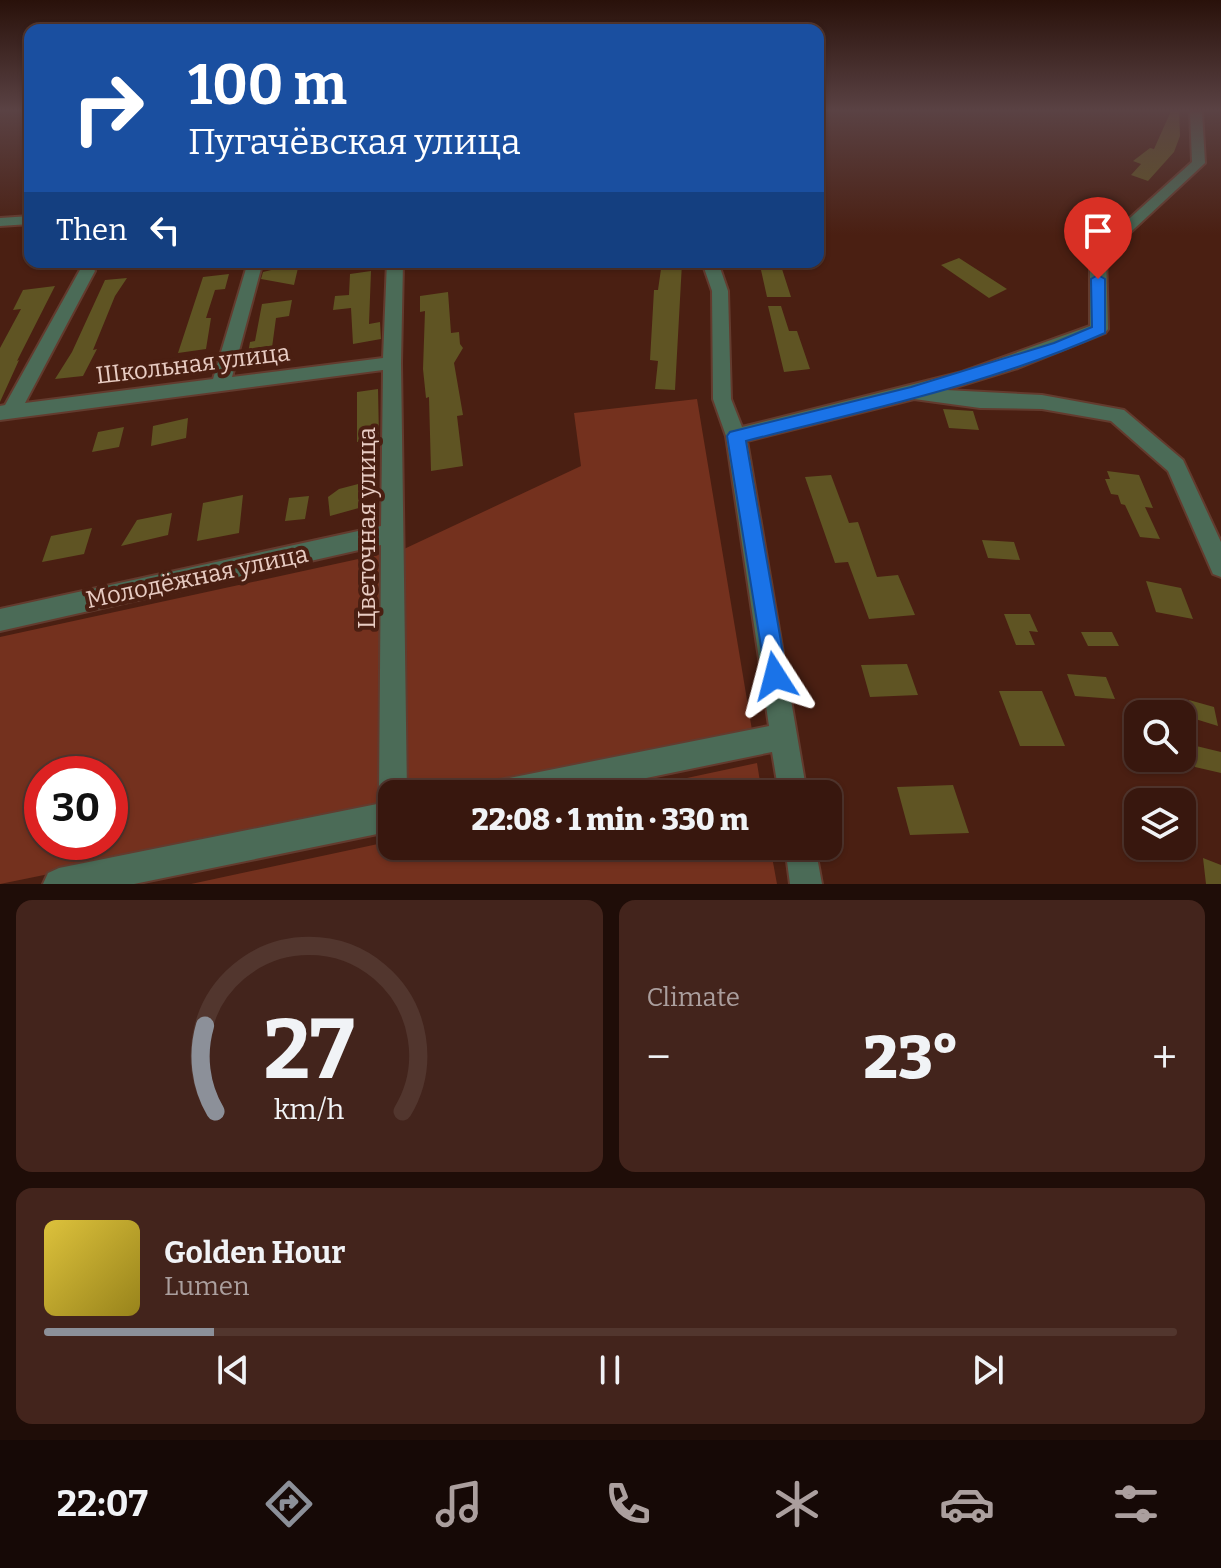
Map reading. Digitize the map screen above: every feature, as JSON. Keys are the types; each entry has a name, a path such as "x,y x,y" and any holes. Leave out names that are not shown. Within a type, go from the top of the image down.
{"street":[{"path":"736,436 912,393 1060,347 1099,329 1098,254 1199,163 1198,152"},
{"path":"0,222 24,220"},
{"path":"221,385 253,268"},
{"name":"Цветочная улица","path":"393,780 392,363 395,268"},
{"path":"712,268 720,291 722,399 736,436 791,780"},
{"path":"6,412 87,271"},
{"name":"Школьная улица","path":"6,412 392,363"},
{"path":"912,393 980,401 1042,402 1117,415 1176,466 1221,567"},
{"name":"Молодёжная улица","path":"0,620 393,533"},
{"path":"568,780 785,736"},
{"path":"59,884 378,819"},
{"path":"802,860 806,884"}],"shaded area":[{"path":"697,399 752,730 510,780 378,780 378,807 128,858 128,756 24,756 24,860 118,860 0,884 0,637 404,549 581,466 574,413"},
{"path":"757,763 760,780 677,780"},
{"path":"378,844 378,860 773,860 777,884 191,884"}],"building":[{"path":"1144,152 1174,152 1148,181 1131,175 1141,164 1133,161"},
{"path":"959,258 1007,289 989,298 941,265"},
{"path":"298,268 294,285 261,279 263,272"},
{"path":"661,268 682,268 675,390 655,389 658,361 650,360 654,290 658,290"},
{"path":"782,269 791,297 767,297 761,270"},
{"path":"371,271 369,324 380,322 381,339 353,344 351,308 333,310 335,296 349,295 350,274"},
{"path":"229,274 225,289 215,290 206,318 211,318 206,349 178,353 203,277"},
{"path":"127,278 115,296 93,350 97,349 83,376 55,379 72,352 105,280"},
{"path":"55,286 0,402 0,348 21,309 13,310 23,290"},
{"path":"448,292 451,333 459,332 463,348 454,363 463,415 457,416 463,466 431,471 429,397 426,398 423,369 425,311 420,312 420,296"},
{"path":"292,300 289,316 276,318 271,355 247,359 250,342 255,341 262,304"},
{"path":"768,306 781,306 789,331 797,331 810,369 784,372"},
{"path":"378,389 379,438 357,442 357,392"},
{"path":"943,409 973,411 979,430 949,428"},
{"path":"188,418 186,438 151,446 153,426"},
{"path":"124,427 119,447 92,452 98,432"},
{"path":"1107,471 1139,475 1153,508 1145,507 1160,539 1140,537 1125,505 1121,504 1118,495 1111,494 1105,479 1110,479"},
{"path":"831,475 849,523 858,522 877,577 898,575 915,615 869,619 848,562 835,563 805,477"},
{"path":"362,483 366,506 330,516 328,497 339,489"},
{"path":"243,495 239,533 197,541 203,503"},
{"path":"309,496 305,519 285,521 289,498"},
{"path":"172,513 168,535 121,546 137,520"},
{"path":"92,528 84,554 42,562 51,536"},
{"path":"982,540 1014,542 1020,560 988,558"},
{"path":"1146,581 1181,588 1193,619 1156,612"},
{"path":"1004,614 1030,614 1038,632 1029,631 1035,645 1016,645"},
{"path":"1081,632 1112,632 1119,646 1088,646"},
{"path":"907,664 918,695 870,697 861,665"},
{"path":"1067,674 1106,677 1115,699 1075,696"},
{"path":"999,691 1042,691 1065,746 1020,746"},
{"path":"1196,702 1214,707 1218,726 1196,719"},
{"path":"1196,746 1221,752 1221,773 1196,767"},
{"path":"953,785 969,833 910,835 897,787"},
{"path":"1203,858 1221,865 1221,884 1206,884"}],"route":[{"path":"775,676 736,436 912,393 1060,347 1099,329 1098,279"}]}
